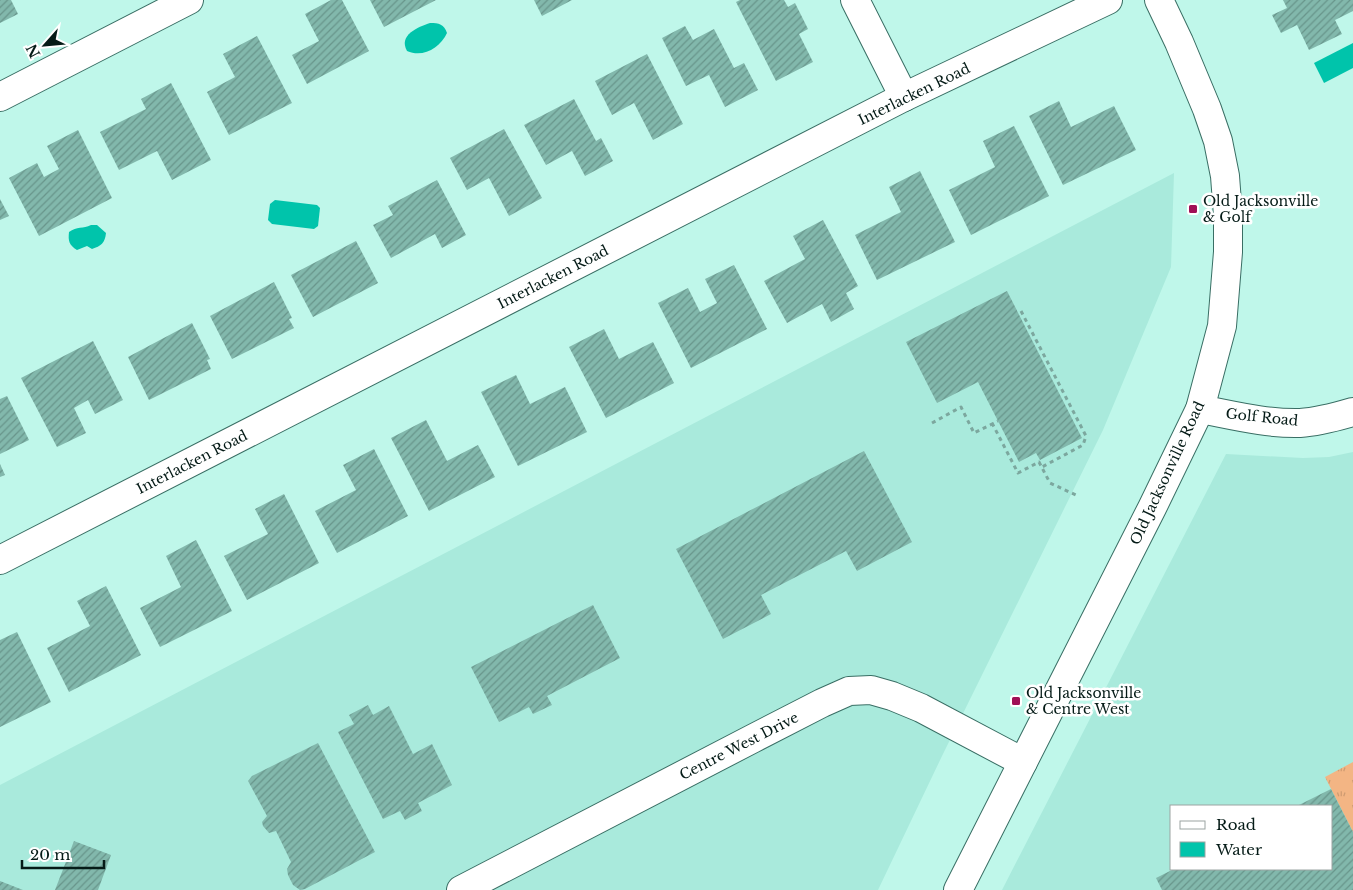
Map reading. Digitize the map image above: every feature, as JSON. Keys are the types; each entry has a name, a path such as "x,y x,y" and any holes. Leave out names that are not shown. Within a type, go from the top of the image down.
{"street":[{"path":"0,97 189,0"},
{"path":"856,0 904,97"},
{"name":"Interlacken Road","path":"0,560 904,97 1108,0"},
{"name":"Old Jacksonville Road","path":"958,890 1152,508 1200,409 1222,326 1228,252 1227,200 1218,141 1180,42 1159,0"},
{"name":"Golf Road","path":"1200,409 1239,417 1299,423 1353,412"},
{"name":"Centre West Drive","path":"461,890 752,739 849,691 872,690 892,696 921,708 1023,762"}],"path":[{"path":"1021,311 1086,436 1083,445 1042,467"},
{"path":"932,423 961,407 974,433 998,420"},
{"path":"992,423 1018,473 1039,462 1050,482 1078,496"}],"shaded area":[{"path":"1174,173 1171,267 1103,430 878,890 0,890 0,785"},
{"path":"1353,452 1353,890 1002,890 1226,454 1303,458 1329,457"}],"green space":[{"path":"1353,762 1353,832 1325,777"}],"water":[{"path":"430,23 441,25 446,30 447,33 440,43 425,52 413,53 407,51 405,40 407,36 415,29"},
{"path":"1353,43 1353,68 1324,83 1314,63"},
{"path":"275,200 317,205 320,208 318,226 314,229 272,224 268,220 270,204"},
{"path":"97,225 106,233 104,242 92,249 87,246 77,250 70,242 69,232"}],"building":[{"path":"0,0 11,0 18,14 0,23"},
{"path":"331,0 342,0 369,51 307,84 292,55 319,41 305,14"},
{"path":"370,0 436,0 384,27"},
{"path":"534,0 572,0 542,16"},
{"path":"740,0 784,0 788,7 795,3 808,29 799,34 813,62 776,81 736,2"},
{"path":"1283,0 1353,0 1353,11 1335,20 1342,34 1309,50 1297,25 1281,33 1272,15 1287,8"},
{"path":"685,26 693,40 714,29 734,68 744,63 758,90 725,107 709,75 686,86 662,38"},
{"path":"257,36 292,103 229,135 207,92 235,77 223,54"},
{"path":"647,54 683,124 653,140 634,103 612,115 595,81"},
{"path":"171,83 211,160 172,180 157,151 119,170 100,132 146,109 141,99"},
{"path":"574,99 596,141 601,138 613,161 585,176 572,151 546,165 524,125"},
{"path":"1059,101 1071,127 1114,106 1136,150 1063,185 1029,116"},
{"path":"1014,126 1049,196 971,235 949,190 995,167 983,141"},
{"path":"504,129 542,198 509,216 489,178 467,190 450,158"},
{"path":"78,130 112,198 39,236 9,178 37,163 44,177 59,169 47,146"},
{"path":"920,171 955,242 877,280 855,235 901,212 889,187"},
{"path":"437,180 466,235 442,248 435,234 391,258 373,225 393,215 388,206"},
{"path":"0,199 9,216 0,220"},
{"path":"823,220 858,286 846,293 854,309 831,322 822,304 787,323 764,281 805,259 793,236"},
{"path":"356,241 378,283 313,317 291,275"},
{"path":"734,265 767,329 691,368 658,303 688,288 700,312 717,303 705,279"},
{"path":"274,282 292,318 289,319 294,328 232,359 210,316"},
{"path":"1007,291 1082,438 1040,460 1036,453 1019,462 978,382 937,403 906,342"},
{"path":"192,323 210,359 207,360 211,369 149,400 128,357"},
{"path":"604,329 619,359 653,342 674,383 606,418 569,347"},
{"path":"93,341 123,400 95,414 88,400 74,408 86,433 57,447 21,378"},
{"path":"516,375 530,404 565,387 587,432 518,466 481,392"},
{"path":"7,396 29,440 0,454 0,399"},
{"path":"426,420 447,461 478,445 495,477 429,511 391,438"},
{"path":"374,449 408,516 337,553 315,511 356,490 343,465"},
{"path":"864,451 912,542 857,571 846,551 761,595 771,614 723,639 676,549"},
{"path":"0,464 5,475 0,477"},
{"path":"284,494 319,563 247,600 224,556 268,534 255,509"},
{"path":"196,540 232,611 160,647 140,608 181,587 166,556"},
{"path":"106,586 141,655 69,692 47,648 90,626 77,601"},
{"path":"593,605 620,658 547,696 552,705 533,714 529,707 499,722 471,667"},
{"path":"17,632 51,702 0,727 0,640"},
{"path":"368,705 373,715 389,706 413,754 432,744 452,785 418,803 422,811 405,820 400,811 383,819 338,732 354,724 349,715"},
{"path":"318,743 375,852 300,890 293,885 288,875 287,869 291,862 276,831 269,833 263,826 262,822 267,816 248,781 252,776"},
{"path":"1331,789 1353,832 1353,890 1162,890 1156,878 1172,870 1333,870 1333,805 1299,805"},
{"path":"74,841 111,855 98,890 55,890"},
{"path":"0,881 23,890 0,890"}],"place":[{"name":"Old Jacksonville & Golf","path":"1193,209"},
{"name":"Old Jacksonville & Centre West","path":"1016,701"}]}
